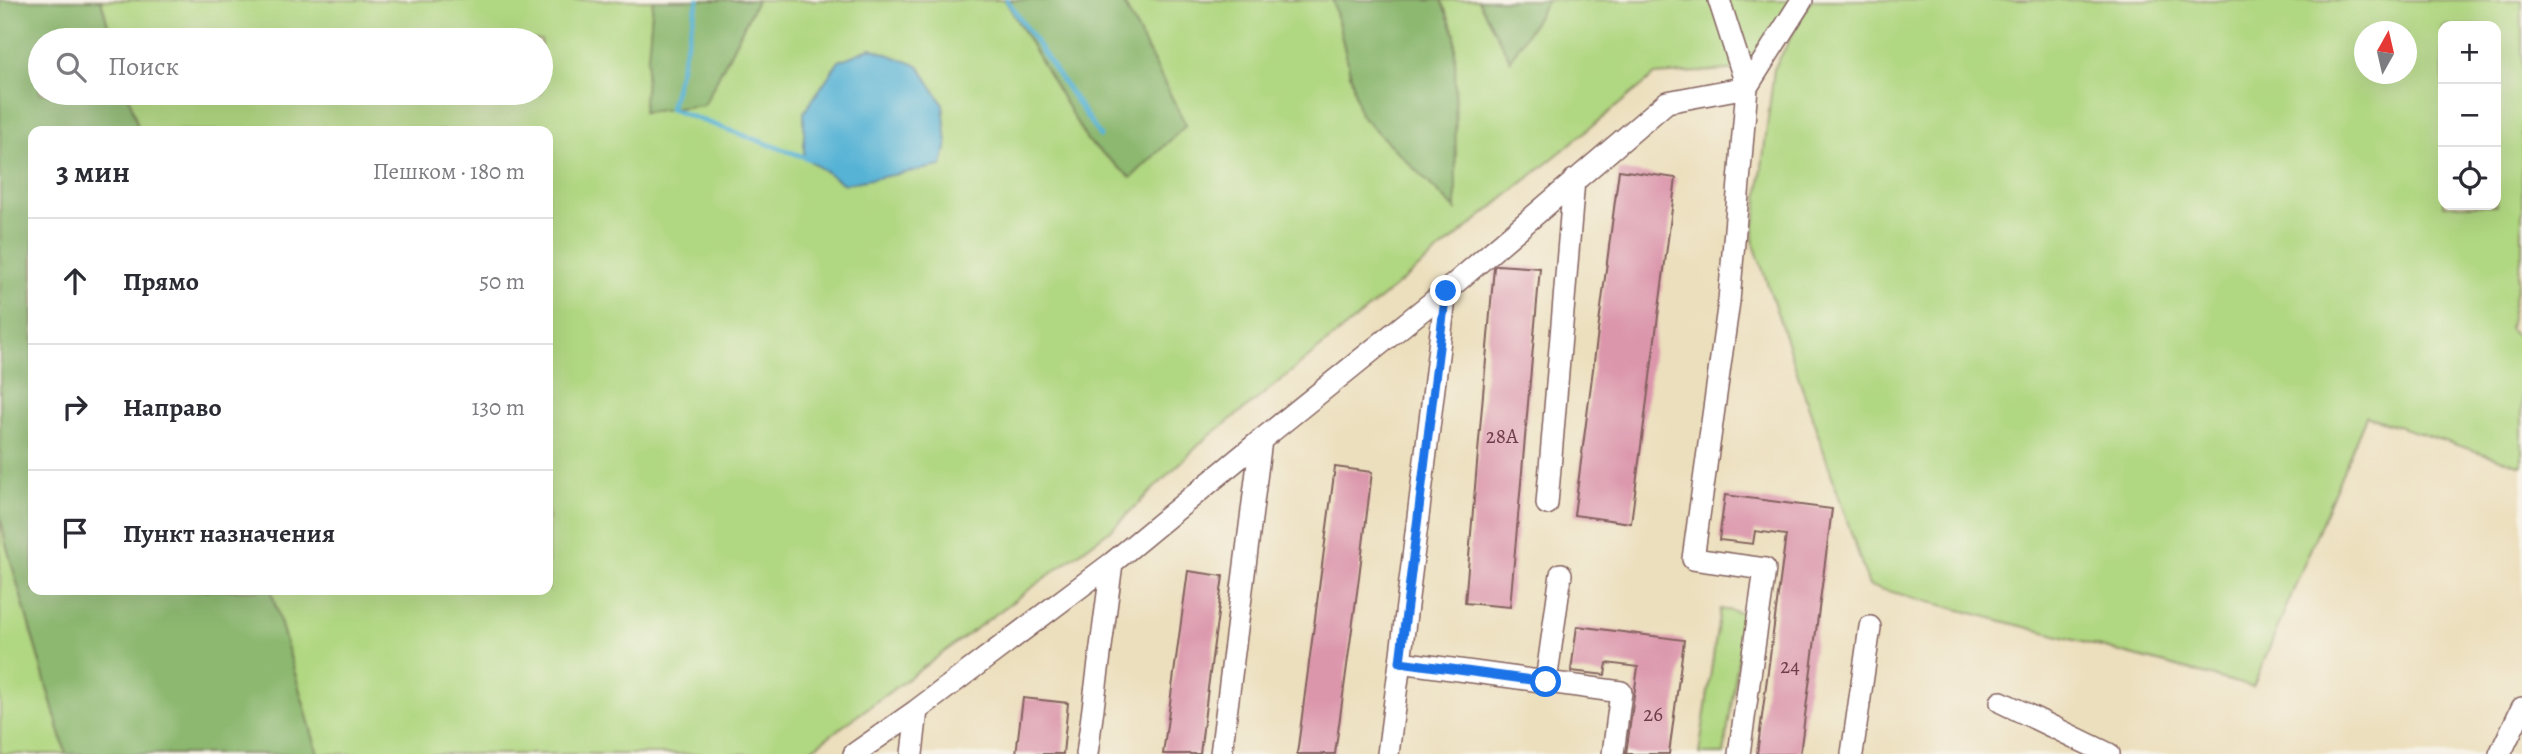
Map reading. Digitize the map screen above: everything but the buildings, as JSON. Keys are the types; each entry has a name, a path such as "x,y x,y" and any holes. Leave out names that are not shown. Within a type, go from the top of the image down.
{"street":[{"path":"1719,0 1747,86 1729,301 1693,559 1765,569 1739,754"},
{"path":"854,754 917,710 1112,563 1446,291 1667,102 1747,86 1802,0"},
{"path":"1547,504 1574,180"},
{"path":"1388,754 1446,291"},
{"path":"1221,754 1261,440"},
{"path":"1087,754 1112,563"},
{"path":"1546,682 1561,574"},
{"path":"1852,754 1870,627"},
{"path":"1400,662 1621,692 1613,754"},
{"path":"2001,702 2109,754"},
{"path":"2500,754 2522,708"},
{"path":"912,754 917,710"}],"green space":[{"path":"0,0 101,0 109,28 28,28 28,105 131,105 138,126 28,126 28,595 272,595 318,754 66,754 0,514"},
{"path":"101,0 653,0 644,112 704,104 757,0 1005,0 1087,140 1185,125 1122,0 1333,0 1360,115 1455,34 1441,0 1478,0 1510,59 1548,0 1792,0 1758,68 1655,75 1204,440 1113,528 805,754 318,754 272,595 553,595 553,126 138,126 131,105 553,105 553,28 109,28"},
{"path":"653,0 757,0 704,105 643,112"},
{"path":"1005,0 1122,0 1186,125 1131,178 1087,140"},
{"path":"1333,0 1441,0 1455,34 1456,210 1360,115"},
{"path":"1478,0 1548,0 1510,60"},
{"path":"1811,0 2522,0 2522,255 2509,328 2522,340 2522,466 2366,416 2253,687 1869,586 1753,241 1774,69"},
{"path":"0,514 5,540 66,754 0,754"},
{"path":"1720,609 1745,613 1724,754 1699,754"}],"water":[{"path":"871,48 919,66 943,104 947,144 942,166 844,184 804,157 804,112 839,61"}],"waterway":[{"path":"698,0 670,109 810,159"},
{"path":"1007,0 1100,136"}],"route":[{"path":"1446,291 1400,662 1546,682"}]}
